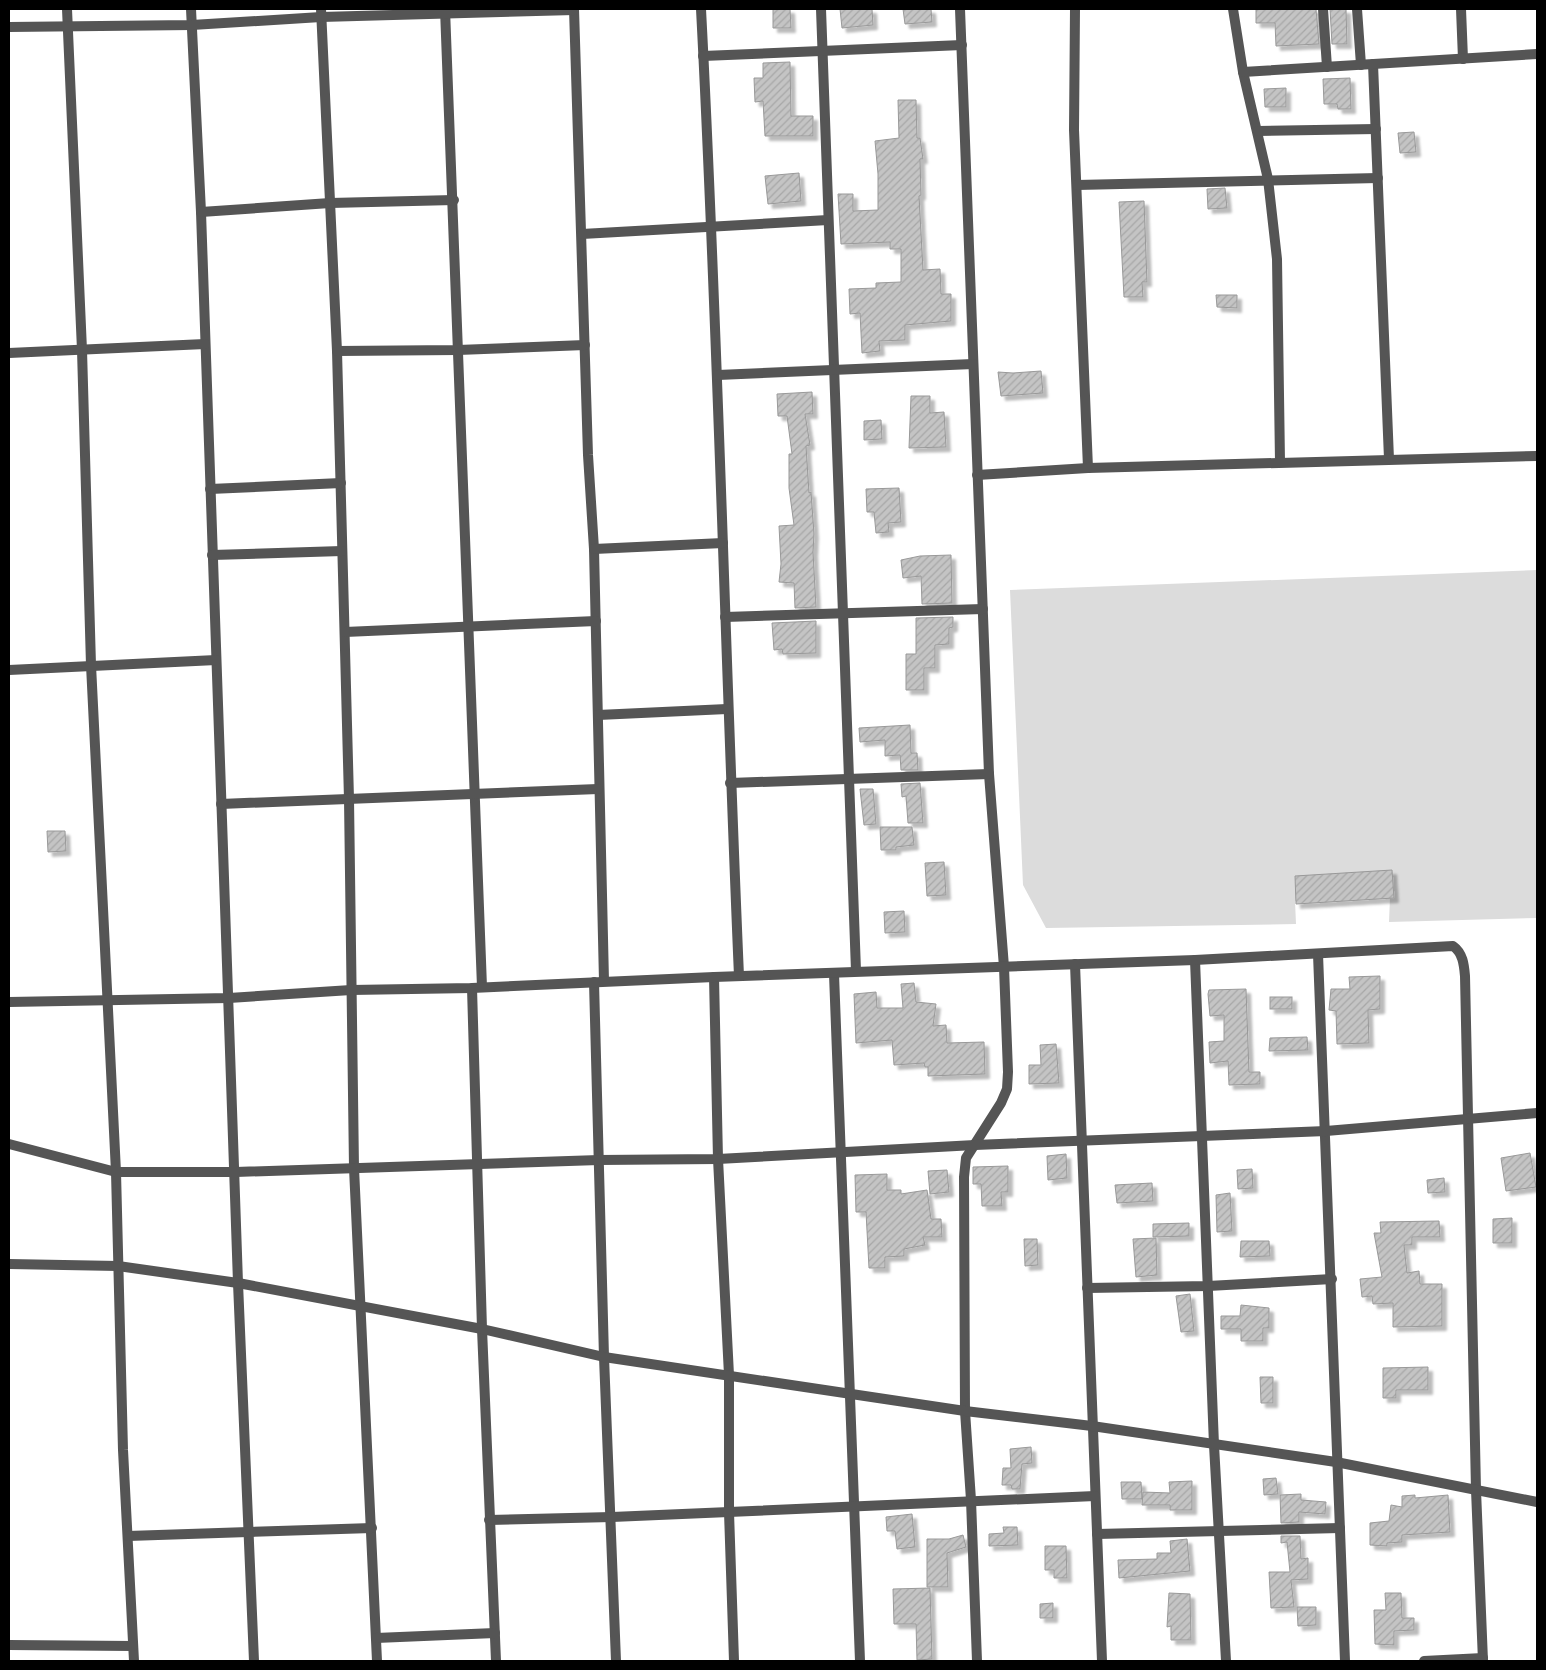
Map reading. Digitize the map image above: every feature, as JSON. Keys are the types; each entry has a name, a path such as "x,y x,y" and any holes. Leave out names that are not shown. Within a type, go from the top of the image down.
{"street":[{"path":"66,9 82,350 92,665 116,1172 134,1661"},
{"path":"191,9 201,212 204,344 236,1172 247,1533 254,1661"},
{"path":"9,26 192,25 321,13 574,9 596,621 599,1160 604,1356 612,1517 616,1661"},
{"path":"701,9 718,375 727,709 739,976"},
{"path":"821,9 856,972"},
{"path":"960,9 990,774 1004,967 1007,1089 1001,1104 966,1158 964,1178 966,1411 972,1500 977,1661"},
{"path":"1076,9 1073,66 1088,468"},
{"path":"1234,9 1243,72 1268,179 1277,259 1280,462"},
{"path":"1323,9 1327,67"},
{"path":"1357,9 1361,65"},
{"path":"1461,9 1463,59"},
{"path":"445,11 454,200 475,794 476,1164 496,1661"},
{"path":"321,13 337,351 341,483 350,799 354,1168 377,1661"},
{"path":"703,56 822,53 962,45"},
{"path":"1243,72 1537,54"},
{"path":"1373,64 1390,459"},
{"path":"1258,131 1376,130"},
{"path":"1077,185 1268,179 1378,178"},
{"path":"201,212 330,203 454,200"},
{"path":"582,234 828,220"},
{"path":"9,353 204,344"},
{"path":"337,351 585,346"},
{"path":"718,375 973,364"},
{"path":"977,475 1088,468 1537,456"},
{"path":"210,489 341,483"},
{"path":"594,549 723,543"},
{"path":"212,555 342,551"},
{"path":"725,617 983,609"},
{"path":"345,632 596,621"},
{"path":"9,670 216,660"},
{"path":"598,715 727,709"},
{"path":"730,783 990,774"},
{"path":"222,804 598,789"},
{"path":"9,1002 229,998 351,990 477,988 714,976 834,974 1195,960 1453,946 1459,950 1465,976 1476,1490 1483,1660 1424,1661"},
{"path":"1318,954 1332,1279 1336,1462 1345,1661"},
{"path":"1195,960 1204,1136 1214,1445 1226,1661"},
{"path":"1075,964 1084,1140 1087,1288 1102,1661"},
{"path":"834,974 860,1661"},
{"path":"714,976 718,1159 729,1375 729,1512 734,1661"},
{"path":"9,1144 116,1172 236,1172 599,1160 718,1159 975,1145 1326,1131 1537,1113"},
{"path":"9,1264 118,1266 238,1283 482,1329 604,1356 850,1395 1092,1426 1336,1462 1537,1502"},
{"path":"1087,1288 1208,1286 1332,1279"},
{"path":"489,1520 612,1517 1095,1496"},
{"path":"128,1536 372,1528"},
{"path":"1098,1534 1340,1528"},
{"path":"376,1638 495,1633"},
{"path":"9,1645 133,1646"}],"shaded area":[{"path":"1537,570 1537,918 1389,922 1390,897 1295,901 1296,924 1046,928 1023,885 1010,590"}],"building":[{"path":"773,9 790,9 791,28 773,28"},
{"path":"840,9 872,9 873,25 842,28"},
{"path":"903,9 931,9 932,22 905,24"},
{"path":"1256,9 1316,9 1319,44 1276,46 1275,23 1256,23"},
{"path":"1330,9 1346,9 1347,44 1332,44"},
{"path":"790,62 791,116 813,116 813,136 765,136 763,101 755,102 754,78 763,78 763,63"},
{"path":"1350,78 1351,109 1338,109 1337,104 1324,104 1323,79"},
{"path":"1286,88 1286,107 1265,107 1264,89"},
{"path":"898,100 916,100 917,138 920,138 923,159 920,159 921,195 919,196 923,270 940,269 941,294 951,294 951,321 905,325 905,340 879,341 880,351 862,353 860,313 850,314 849,289 876,288 876,283 901,282 901,249 890,249 890,242 841,244 838,194 853,194 853,211 878,210 878,174 875,141 899,138"},
{"path":"1414,132 1416,152 1400,153 1398,133"},
{"path":"799,173 801,201 768,204 765,176"},
{"path":"1225,188 1227,208 1208,209 1207,189"},
{"path":"1144,201 1147,282 1142,282 1143,297 1124,297 1119,202"},
{"path":"1216,295 1237,295 1237,308 1217,307"},
{"path":"1041,371 1043,393 1001,396 998,372"},
{"path":"812,392 813,414 805,414 810,445 806,446 814,534 816,607 795,608 794,583 779,582 781,564 779,526 794,525 789,488 789,454 792,454 787,416 778,416 777,394"},
{"path":"911,396 930,396 930,413 944,412 946,447 909,448"},
{"path":"881,420 882,439 864,440 864,421"},
{"path":"899,488 901,522 888,523 889,532 876,533 874,512 867,512 866,489"},
{"path":"951,555 952,603 922,604 921,576 903,578 901,560 920,556"},
{"path":"953,617 953,627 949,628 949,644 935,645 935,668 924,668 924,690 906,690 906,654 916,654 916,618"},
{"path":"816,621 816,653 783,654 782,649 774,650 772,623"},
{"path":"910,725 911,753 917,753 918,770 901,770 900,755 885,756 885,740 860,742 859,728"},
{"path":"920,783 923,823 908,823 906,796 902,797 901,784"},
{"path":"860,789 873,789 876,824 864,825"},
{"path":"880,827 912,827 914,845 896,847 896,850 881,850"},
{"path":"47,831 65,831 66,851 48,852"},
{"path":"944,862 946,895 927,896 925,863"},
{"path":"1392,870 1394,898 1296,904 1295,876"},
{"path":"904,911 905,932 885,933 884,912"},
{"path":"1380,976 1380,1009 1368,1010 1369,1043 1337,1044 1336,1011 1329,1010 1331,989 1350,989 1349,977"},
{"path":"914,983 916,1002 936,1004 933,1026 946,1025 947,1043 984,1042 985,1074 928,1076 928,1067 925,1067 924,1063 894,1065 892,1040 856,1043 854,994 876,992 877,1008 903,1008 901,984"},
{"path":"1246,989 1249,1072 1260,1072 1260,1084 1229,1085 1228,1061 1210,1063 1209,1042 1224,1041 1224,1015 1210,1016 1208,994 1209,990"},
{"path":"1270,997 1292,997 1292,1009 1270,1009"},
{"path":"1307,1037 1308,1050 1269,1051 1270,1038"},
{"path":"1056,1044 1059,1083 1029,1084 1029,1065 1041,1065 1040,1045"},
{"path":"1530,1153 1536,1187 1506,1191 1501,1158"},
{"path":"1066,1154 1067,1178 1048,1180 1047,1156"},
{"path":"1008,1166 1008,1192 1001,1192 1002,1206 982,1206 981,1184 973,1184 973,1167"},
{"path":"1252,1169 1253,1188 1238,1189 1237,1170"},
{"path":"947,1170 949,1192 930,1194 928,1171"},
{"path":"887,1174 887,1190 901,1190 901,1194 927,1190 931,1219 941,1219 942,1237 923,1237 925,1245 904,1249 904,1256 885,1257 885,1268 869,1268 866,1212 856,1212 855,1175"},
{"path":"1444,1178 1445,1192 1428,1193 1427,1180"},
{"path":"1152,1183 1153,1201 1117,1203 1115,1185"},
{"path":"1230,1193 1232,1231 1217,1232 1216,1195"},
{"path":"1512,1218 1512,1243 1493,1243 1493,1219"},
{"path":"1439,1221 1440,1237 1412,1237 1412,1245 1404,1245 1407,1273 1419,1271 1420,1284 1442,1284 1442,1326 1393,1327 1393,1303 1373,1304 1372,1296 1362,1297 1360,1279 1382,1277 1374,1233 1381,1233 1380,1222"},
{"path":"1189,1223 1189,1236 1153,1237 1153,1224"},
{"path":"1156,1238 1157,1275 1136,1277 1133,1239"},
{"path":"1024,1239 1037,1239 1038,1265 1025,1266"},
{"path":"1241,1241 1269,1241 1270,1256 1240,1257"},
{"path":"1190,1294 1194,1331 1181,1332 1176,1296"},
{"path":"1241,1305 1269,1308 1269,1328 1263,1328 1263,1341 1241,1341 1241,1329 1221,1329 1221,1316 1240,1316"},
{"path":"1428,1367 1428,1390 1396,1390 1396,1398 1383,1398 1383,1368"},
{"path":"1260,1377 1273,1377 1273,1403 1261,1403"},
{"path":"1031,1447 1032,1463 1022,1464 1020,1489 1012,1489 1011,1485 1002,1485 1003,1468 1011,1468 1010,1449"},
{"path":"1276,1478 1278,1494 1264,1495 1263,1479"},
{"path":"1192,1481 1192,1510 1170,1510 1170,1505 1142,1505 1143,1492 1170,1493 1169,1482"},
{"path":"1121,1482 1141,1482 1142,1499 1122,1499"},
{"path":"1301,1494 1301,1500 1326,1502 1325,1514 1299,1512 1299,1522 1281,1523 1280,1495"},
{"path":"1415,1495 1415,1498 1448,1495 1450,1532 1402,1535 1402,1542 1387,1543 1387,1546 1370,1545 1370,1523 1389,1521 1391,1505 1402,1507 1402,1496"},
{"path":"912,1514 915,1547 897,1549 895,1531 887,1531 886,1517"},
{"path":"1003,1527 1017,1527 1018,1545 989,1546 989,1534 1004,1533"},
{"path":"963,1535 966,1547 947,1553 948,1587 927,1587 927,1539 949,1539"},
{"path":"1281,1536 1300,1536 1301,1559 1308,1558 1308,1579 1291,1580 1294,1607 1271,1608 1269,1572 1290,1572 1287,1542 1281,1543"},
{"path":"1187,1539 1190,1571 1119,1578 1118,1560 1157,1559 1157,1553 1171,1553 1170,1541"},
{"path":"1045,1546 1066,1546 1067,1578 1054,1578 1054,1570 1045,1570"},
{"path":"930,1588 932,1659 917,1660 916,1624 894,1624 893,1589"},
{"path":"1169,1593 1190,1594 1191,1640 1171,1640 1171,1626 1167,1627"},
{"path":"1385,1593 1401,1593 1402,1618 1414,1618 1414,1630 1394,1631 1394,1645 1375,1644 1374,1610 1386,1610"},
{"path":"1053,1603 1053,1618 1040,1618 1040,1604"},
{"path":"1297,1607 1316,1607 1316,1625 1298,1626"}]}
